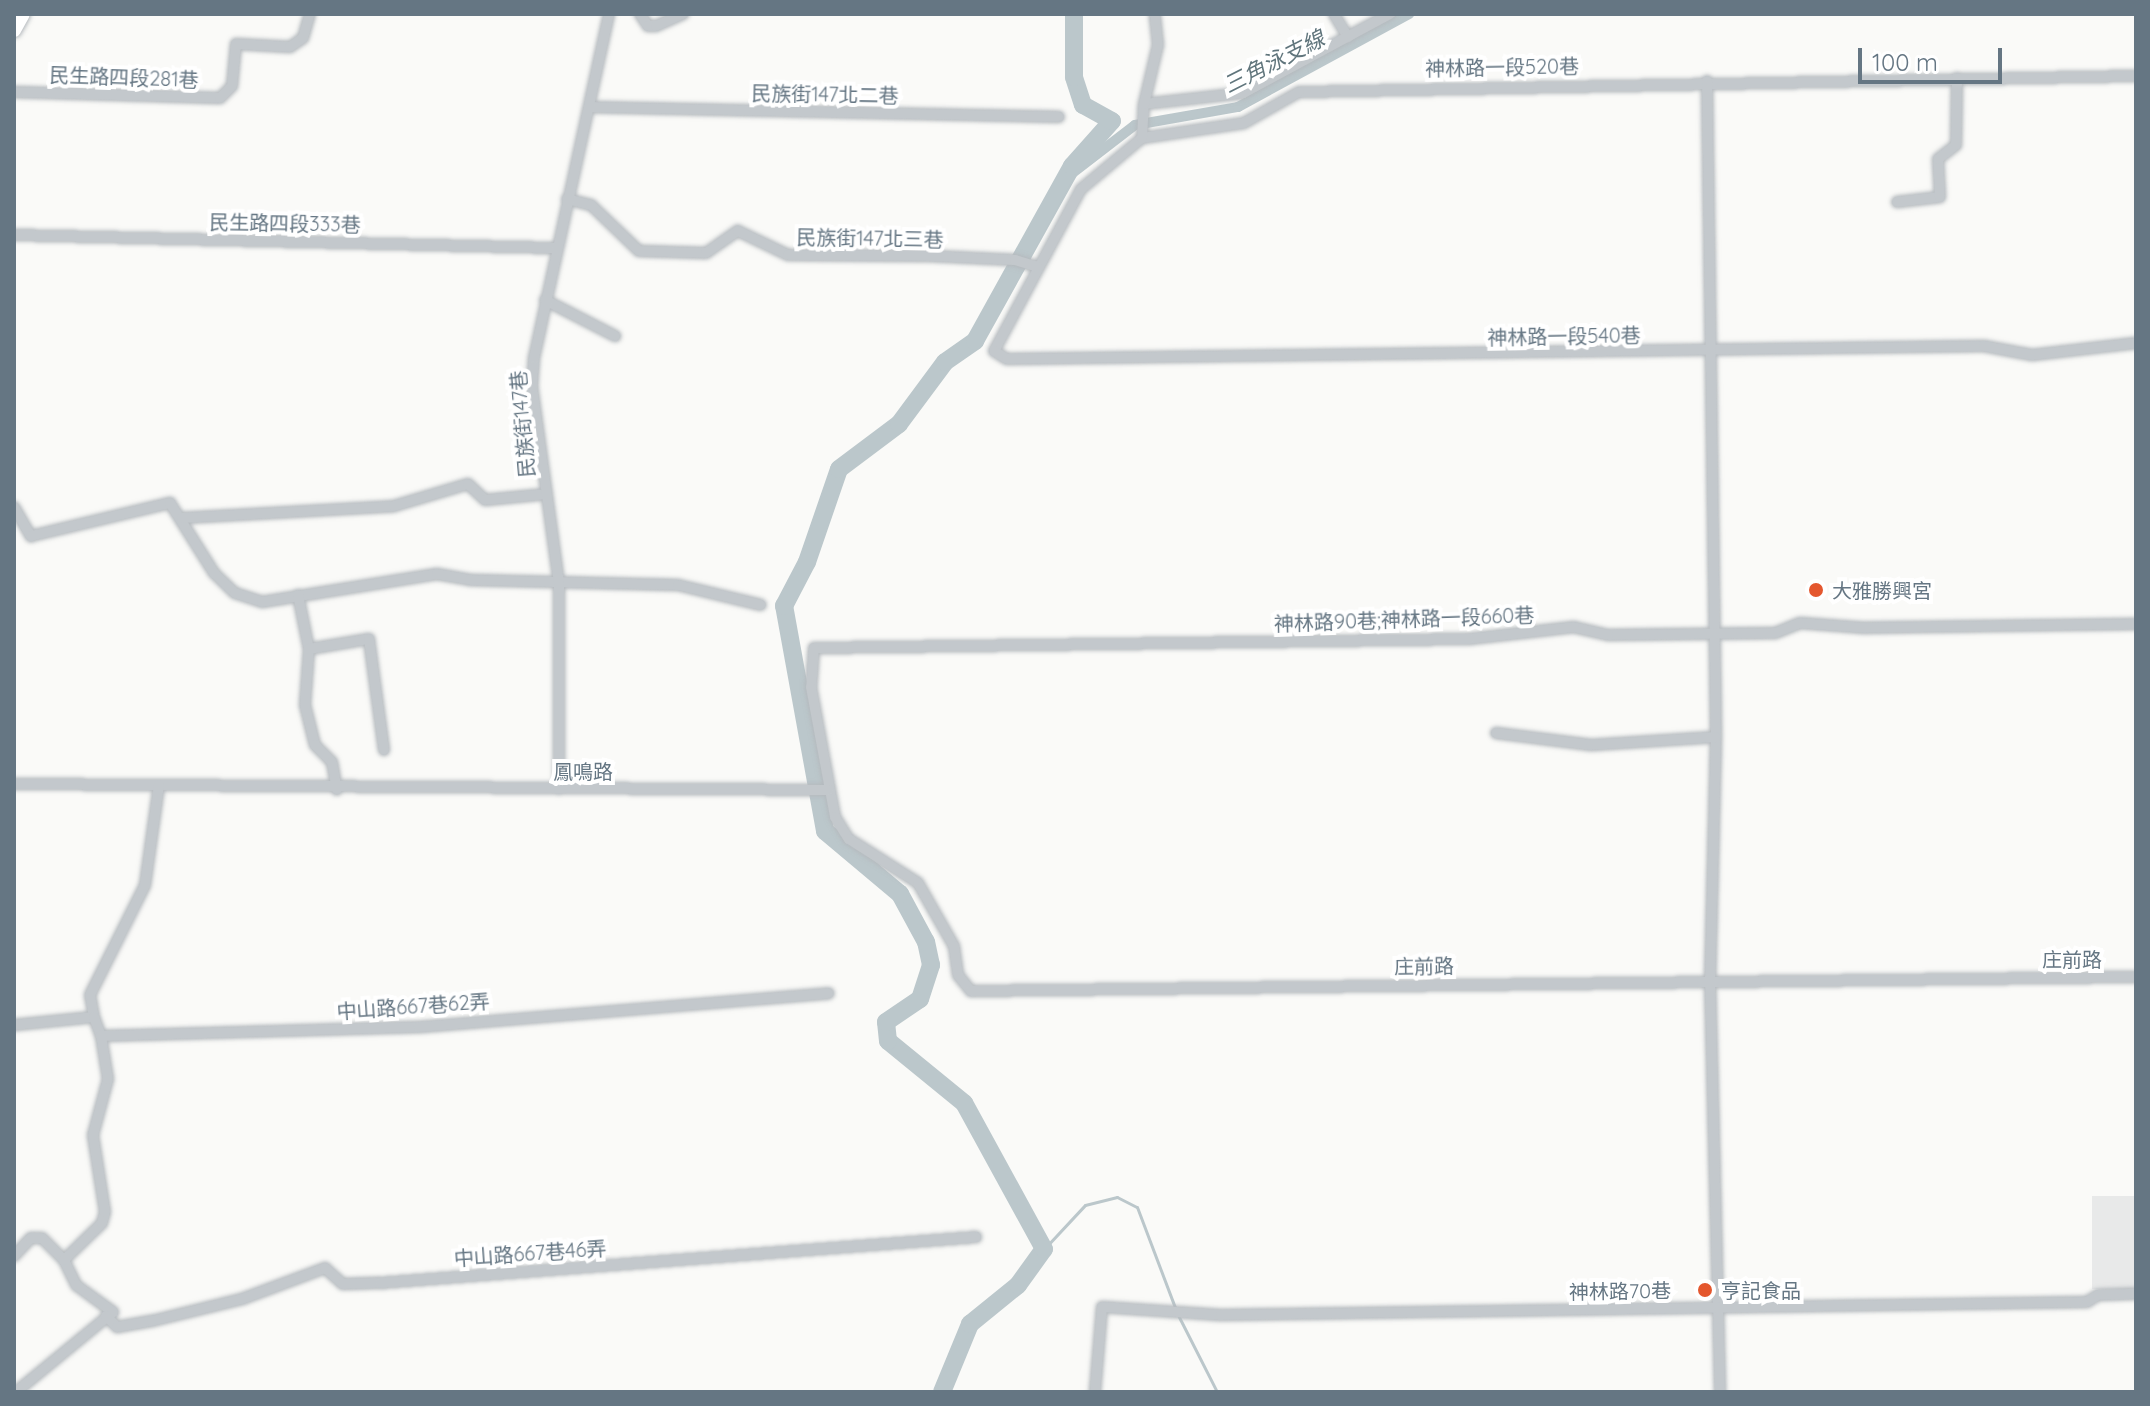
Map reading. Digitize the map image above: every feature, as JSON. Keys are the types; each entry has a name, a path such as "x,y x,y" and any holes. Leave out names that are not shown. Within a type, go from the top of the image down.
{"main road":[{"path":"14,30 23,14"}],"street":[{"name":"民生路四段281巷","path":"14,92 220,98 232,86 236,44 290,47 303,38 310,14"},
{"name":"民族街147巷","path":"559,789 559,583 532,387 555,248 609,14"},
{"path":"640,14 648,26 656,26 683,14"},
{"path":"1038,267 1081,189 1142,138 1144,104 1158,45 1155,14"},
{"path":"1334,14 1348,37"},
{"path":"1144,104 1243,93 1390,14"},
{"name":"神林路一段520巷","path":"1142,138 1244,123 1299,92 1328,88 2136,76"},
{"path":"1897,202 1940,197 1938,159 1956,145 1957,78"},
{"path":"1707,81 1716,737 1710,979 1720,1392"},
{"name":"民族街147北二巷","path":"590,107 1059,117"},
{"name":"民族街147北三巷","path":"567,199 591,205 639,251 706,253 738,231 788,255 1015,260 1038,267"},
{"name":"民生路四段333巷","path":"14,235 555,248"},
{"name":"神林路一段540巷","path":"1038,267 994,351 1007,359 1984,346 2032,355 2136,343"},
{"path":"545,300 615,336"},
{"path":"182,518 394,506 468,484 485,500 547,494"},
{"path":"14,507 31,536 170,503 214,573 235,593 262,602 437,574 559,583 678,585 761,605"},
{"path":"298,595 309,649 305,705 315,745 332,762 337,790"},
{"name":"神林路90巷;神林路一段660巷","path":"829,790 811,687 814,648 1469,639 1574,627 1608,635 1775,633 1800,623 1866,628 2136,624"},
{"path":"309,649 369,639 384,750"},
{"path":"1496,733 1591,745 1716,737"},
{"name":"鳳鳴路","path":"14,784 337,790 829,790"},
{"path":"64,1260 102,1223 105,1212 93,1135 108,1079 90,995 145,885 159,785"},
{"name":"庄前路","path":"829,790 835,817 849,839 918,883 954,946 958,975 971,991 1710,979 2136,977"},
{"name":"中山路667巷62弄","path":"101,1036 419,1027 829,993"},
{"path":"14,1025 94,1017"},
{"name":"中山路667巷46弄","path":"110,1314 117,1327 152,1321 242,1299 325,1268 343,1284 380,1283 976,1237"},
{"path":"14,1256 31,1238 42,1238 64,1260 76,1285 110,1314 16,1392"},
{"name":"神林路70巷","path":"1095,1392 1102,1307 1221,1315 2087,1302 2098,1295 2136,1294"}],"shaded area":[{"path":"2092,1196 2136,1196 2136,1289 2092,1289"}],"waterway":[{"path":"942,1392 970,1324 1018,1285 1044,1249 964,1103 888,1041 886,1022 920,999 931,965 926,942 900,894 825,831 784,606 807,562 839,469 899,424 945,362 975,341 1072,166 1112,121 1083,105 1074,77 1074,14"},
{"name":"三角泳支線","path":"1070,175 1135,125 1238,107 1409,14"},
{"path":"1044,1249 1085,1205 1117,1197 1137,1207 1176,1310"},
{"path":"1179,1317 1217,1392"}],"place":[{"name":"大雅勝興宮","path":"1816,590"},
{"name":"亨記食品","path":"1705,1290"}]}
